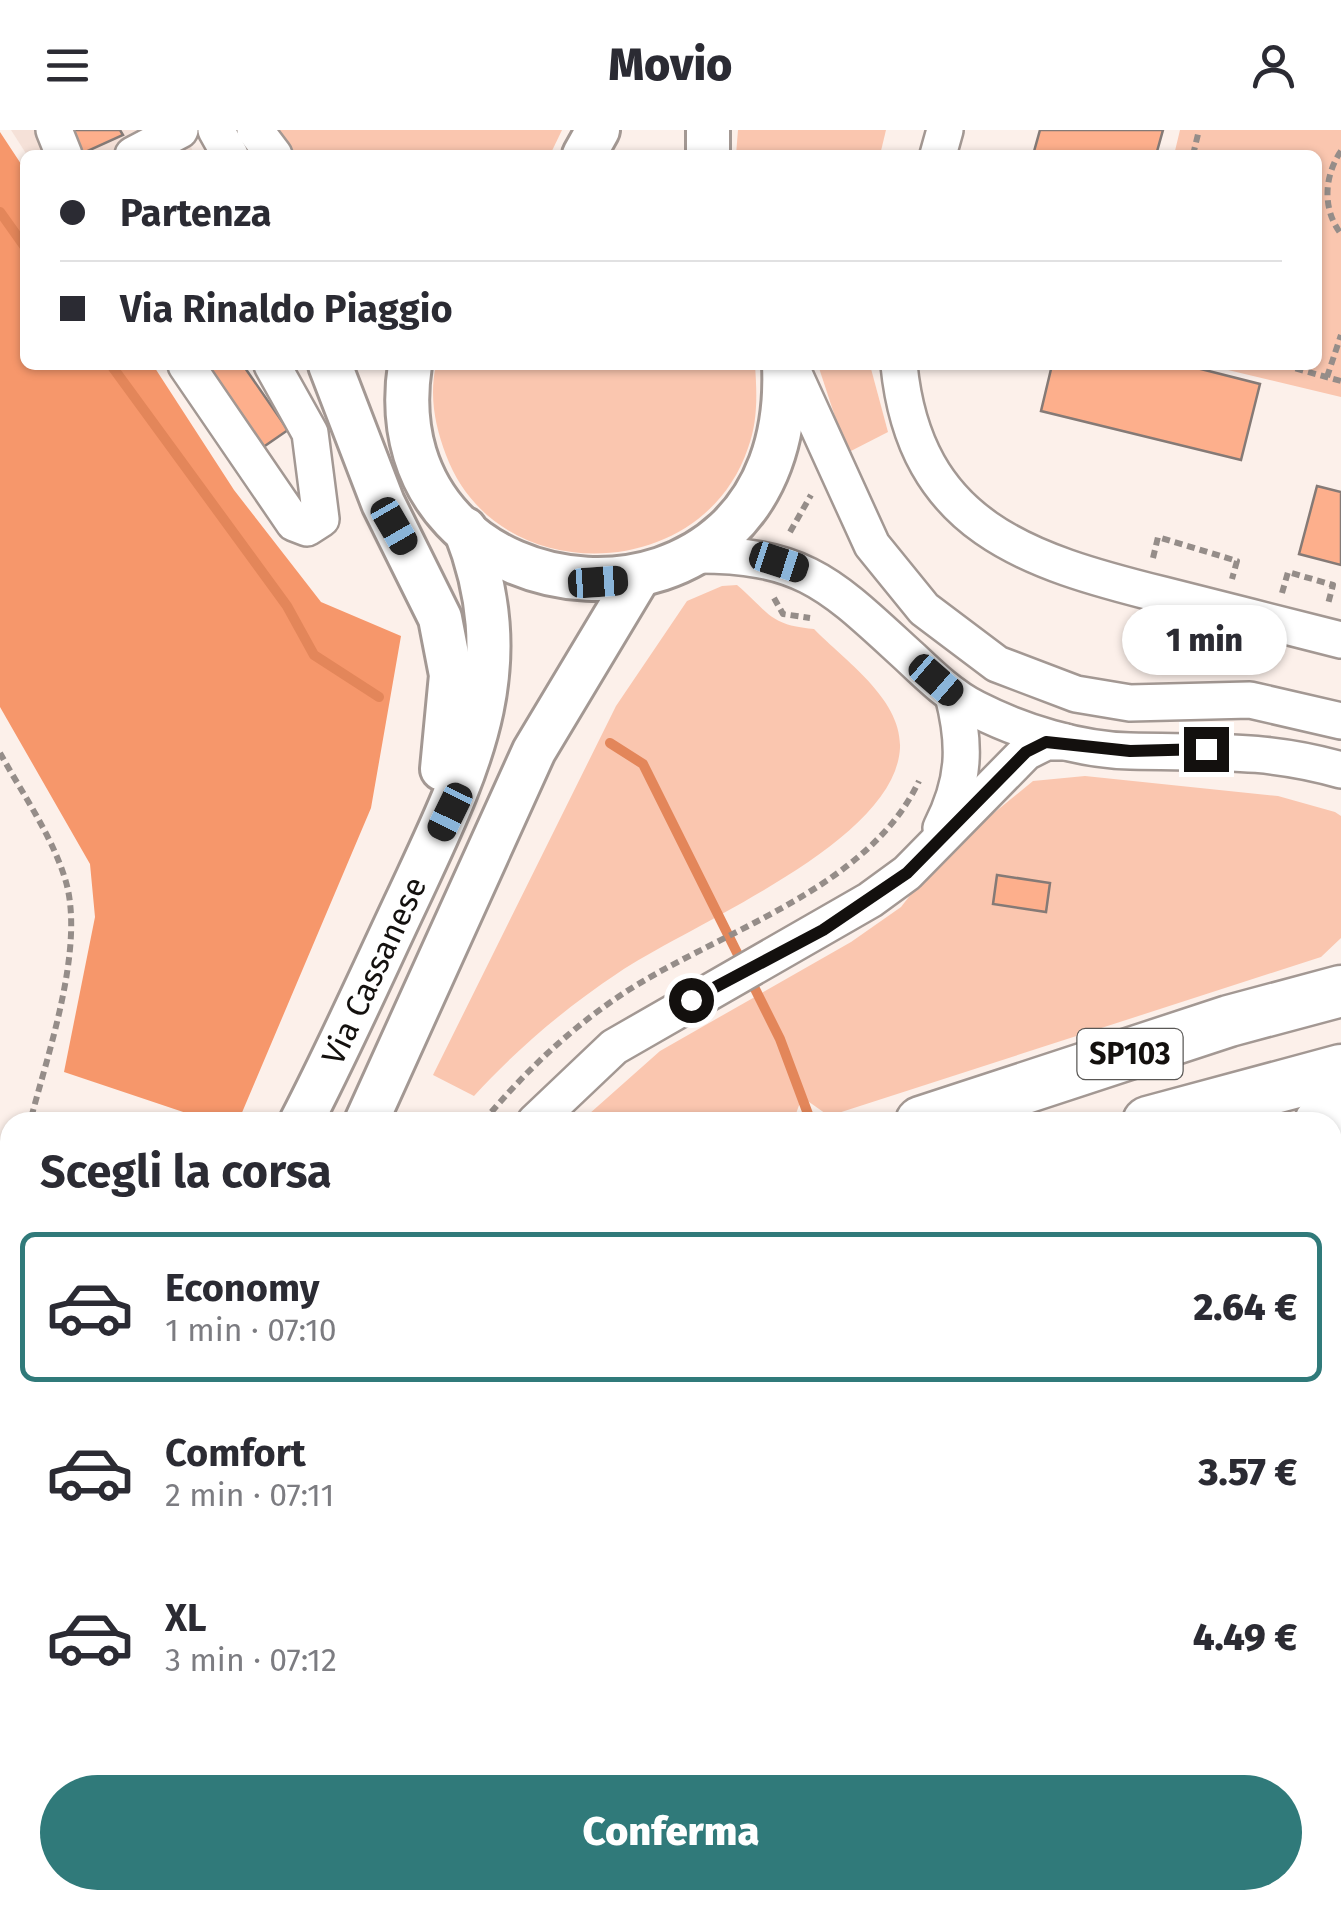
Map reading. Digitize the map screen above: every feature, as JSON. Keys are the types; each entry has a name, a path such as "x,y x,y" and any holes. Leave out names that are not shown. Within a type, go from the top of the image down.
{"highway":[{"name":"SP103","path":"953,1112 1318,997 1341,982"},
{"name":"SP103","path":"1185,1112 1341,1070"}],"main road":[{"path":"332,370 383,502 430,590 452,675 447,746 409,896"},
{"path":"404,375 422,467 466,529 506,559 554,577 598,582 639,576 694,554 736,519 765,477 782,424 787,370"},
{"name":"Via Cassanese","path":"306,1112 455,798 487,684 491,638 488,598 466,529"},
{"name":"Via Cassanese","path":"371,1112 534,751 639,576"}],"street":[{"path":"142,150 180,130"},
{"path":"255,130 270,150"},
{"path":"189,370 294,523 307,528 321,519 310,433 275,370"},
{"path":"789,370 872,545 924,609 997,664 1076,694 1130,703 1250,700 1341,721"},
{"path":"900,370 908,419 928,464 958,503 994,537 1065,570 1341,640"},
{"path":"694,554 752,556 818,578 952,695 1008,722 1076,742 1130,751 1244,750 1341,770"},
{"path":"931,847 953,805 964,762 964,738 952,695"},
{"path":"546,1112 614,1048 870,900 907,873 1026,752 1046,742 1076,742"}],"path":[{"path":"1341,151 1328,178 1327,202 1341,234"},
{"path":"1327,377 1341,335"},
{"path":"1301,370 1341,381"},
{"path":"782,547 818,480"},
{"path":"1133,558 1152,564 1158,537 1237,561 1230,587"},
{"path":"1280,600 1288,572 1332,584 1328,604 1341,607"},
{"path":"0,752 66,882 70,920 66,970 32,1112"},
{"path":"694,954 756,920 874,844 909,803 924,765"}],"shaded area":[{"path":"11,130 182,130 192,150 24,150"},
{"path":"276,130 562,130 552,150 291,150"},
{"path":"738,130 886,130 881,150 736,150"},
{"path":"1180,130 1341,130 1341,397 1228,370 1322,370 1322,150 1175,150"},
{"path":"0,132 20,162 20,370 156,370 234,490 321,602 401,636 371,808 242,1112 183,1112 64,1072 95,917 90,864 0,707"},
{"path":"435,370 755,370 754,428 724,493 688,526 645,546 599,554 551,548 508,530 471,499 446,455 439,433 434,411"},
{"path":"820,370 871,370 888,432 847,453"},
{"path":"737,585 778,620 814,629 882,697 898,730 900,748 889,783 864,816 828,848 598,987 524,1046 474,1096 433,1075 616,706 687,601 722,586"},
{"path":"1085,776 1278,796 1335,812 1341,816 1341,938 1321,957 841,1112 823,1112 802,1097 797,1112 591,1112 660,1051 851,942 901,907 940,857 1033,781"}],"building":[{"path":"65,130 120,130 123,135 90,150 76,150"},
{"path":"1040,130 1163,130 1157,150 1034,150"},
{"path":"203,370 246,370 288,430 259,450"},
{"path":"1051,370 1205,370 1260,384 1241,460 1041,411"},
{"path":"1317,486 1341,492 1341,565 1299,554"},
{"path":"997,875 1050,883 1046,912 993,904"}],"waterway":[{"path":"0,212 20,240"},
{"path":"115,370 287,606 314,655 379,697"},
{"path":"610,743 643,764 780,1039 807,1112"}],"route":[{"path":"691,1000 823,930 870,900 907,873 1026,752 1046,742 1076,742 1130,751 1206,749"}]}
